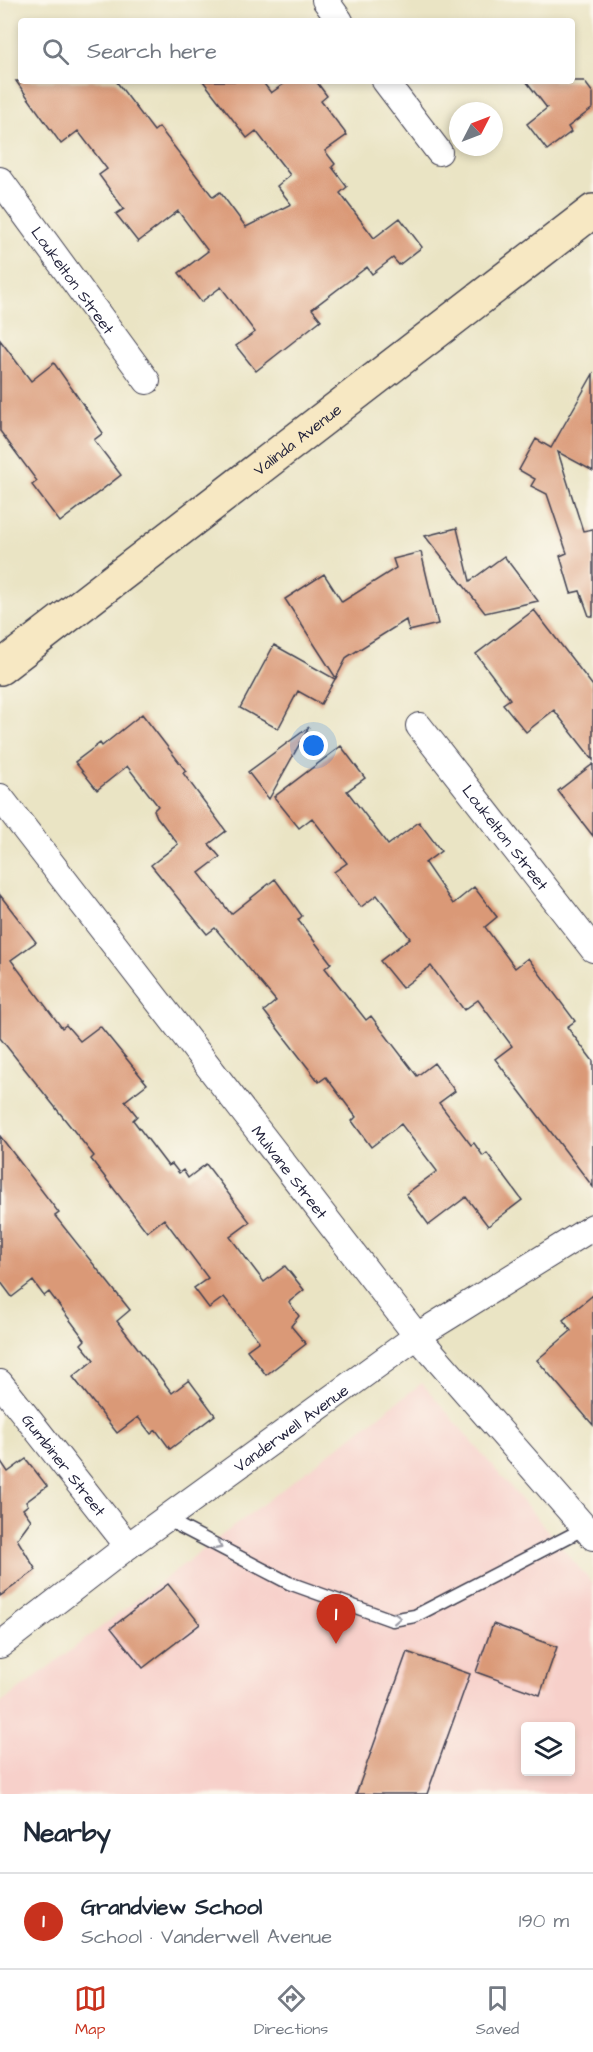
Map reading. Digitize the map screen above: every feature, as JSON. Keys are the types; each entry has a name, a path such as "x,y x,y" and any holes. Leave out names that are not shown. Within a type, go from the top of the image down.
{"main road":[{"name":"Valinda Avenue","path":"0,668 593,211"}],"street":[{"path":"325,0 338,18"},
{"path":"387,84 439,152"},
{"name":"Loukelton Street","path":"0,180 147,381"},
{"name":"Loukelton Street","path":"419,726 593,948"},
{"name":"Mulvane Street","path":"0,797 417,1336 589,1532"},
{"name":"Vanderwell Avenue","path":"0,1645 128,1546 417,1336 593,1227"},
{"name":"Gumbiner Street","path":"0,1383 128,1546"}],"lane":[{"path":"166,1519 289,1583 392,1620 415,1616 589,1532"}],"shaded area":[{"path":"422,1383 593,1584 593,1794 0,1794 0,1704"}],"building":[{"path":"575,81 584,81 593,93 593,108 568,127 571,132 547,150 527,124 547,108 528,84 575,84"},
{"path":"18,84 118,84 154,131 159,127 213,197 220,192 246,227 291,204 277,186 290,175 256,131 247,138 205,84 264,84 271,93 284,84 318,84 327,96 321,101 347,135 325,151 335,164 332,167 347,187 340,193 374,238 400,218 422,247 399,265 393,258 372,274 367,267 312,309 321,320 256,371 236,346 255,332 221,287 201,302 179,273 208,251 178,211 138,242 116,214 124,209 99,175 107,169 78,131 61,144"},
{"path":"0,340 31,381 54,363 103,433 94,440 121,475 60,522 32,485 37,481 0,431"},
{"path":"593,374 593,471 558,452 583,531 593,529 593,616 589,616 580,591 571,593 560,556 567,553 547,494 531,486 535,479 519,470 536,439 551,448"},
{"path":"457,528 470,581 504,556 538,601 485,613 425,536"},
{"path":"421,552 438,624 409,631 406,620 347,657 336,678 285,599 324,574 342,602 396,568 393,559"},
{"path":"534,610 593,686 593,760 554,710 526,732 503,704 510,699 476,654"},
{"path":"274,645 335,679 321,704 298,691 278,729 240,708"},
{"path":"142,714 186,771 183,773 226,831 209,844 220,857 199,873 231,914 275,879 302,916 298,920 331,963 325,968 366,1020 371,1016 417,1076 434,1063 455,1091 439,1103 471,1145 474,1143 483,1156 487,1153 522,1200 488,1226 466,1197 429,1225 406,1194 437,1171 401,1124 371,1147 352,1121 356,1117 326,1077 319,1082 264,1011 276,1001 215,928 207,934 151,865 178,844 157,817 154,810 158,806 127,766 97,790 75,762 100,743 102,746"},
{"path":"309,727 269,799 248,772"},
{"path":"341,746 365,778 347,791 388,845 419,822 441,851 425,863 453,904 474,887 497,917 485,927 515,968 528,958 575,1021 567,1027 593,1061 593,1187 495,1059 512,1046 478,1000 464,1010 431,966 402,988 380,961 410,938 377,895 361,907 334,872 347,863 312,818 299,828 274,797"},
{"path":"593,764 593,836 558,791"},
{"path":"0,895 36,942 11,960 62,1028 66,1025 80,1041 100,1026 147,1084 125,1101 137,1116 133,1120 168,1166 172,1164 179,1173 183,1170 188,1178 206,1164 250,1222 230,1237 264,1282 285,1266 304,1290 289,1302 299,1316 291,1326 306,1344 266,1375 247,1350 259,1341 224,1297 209,1308 194,1288 208,1278 164,1219 147,1232 91,1159 94,1156 0,1038"},
{"path":"0,1136 59,1213 55,1216 130,1310 117,1321 172,1393 189,1380 215,1415 170,1449 156,1430 151,1434 138,1417 117,1433 73,1377 94,1360 81,1344 85,1340 49,1292 44,1296 33,1281 12,1297 0,1281"},
{"path":"593,1295 593,1425 537,1360 571,1331 563,1320"},
{"path":"26,1459 47,1486 26,1502 28,1505 23,1509 31,1520 17,1539 36,1570 0,1596 0,1460 8,1472"},
{"path":"168,1584 200,1624 143,1668 111,1628"},
{"path":"493,1624 557,1647 540,1695 476,1672"},
{"path":"407,1652 470,1674 427,1794 356,1794"}],"place":[{"name":"Grandview School","path":"336,1644"}]}
